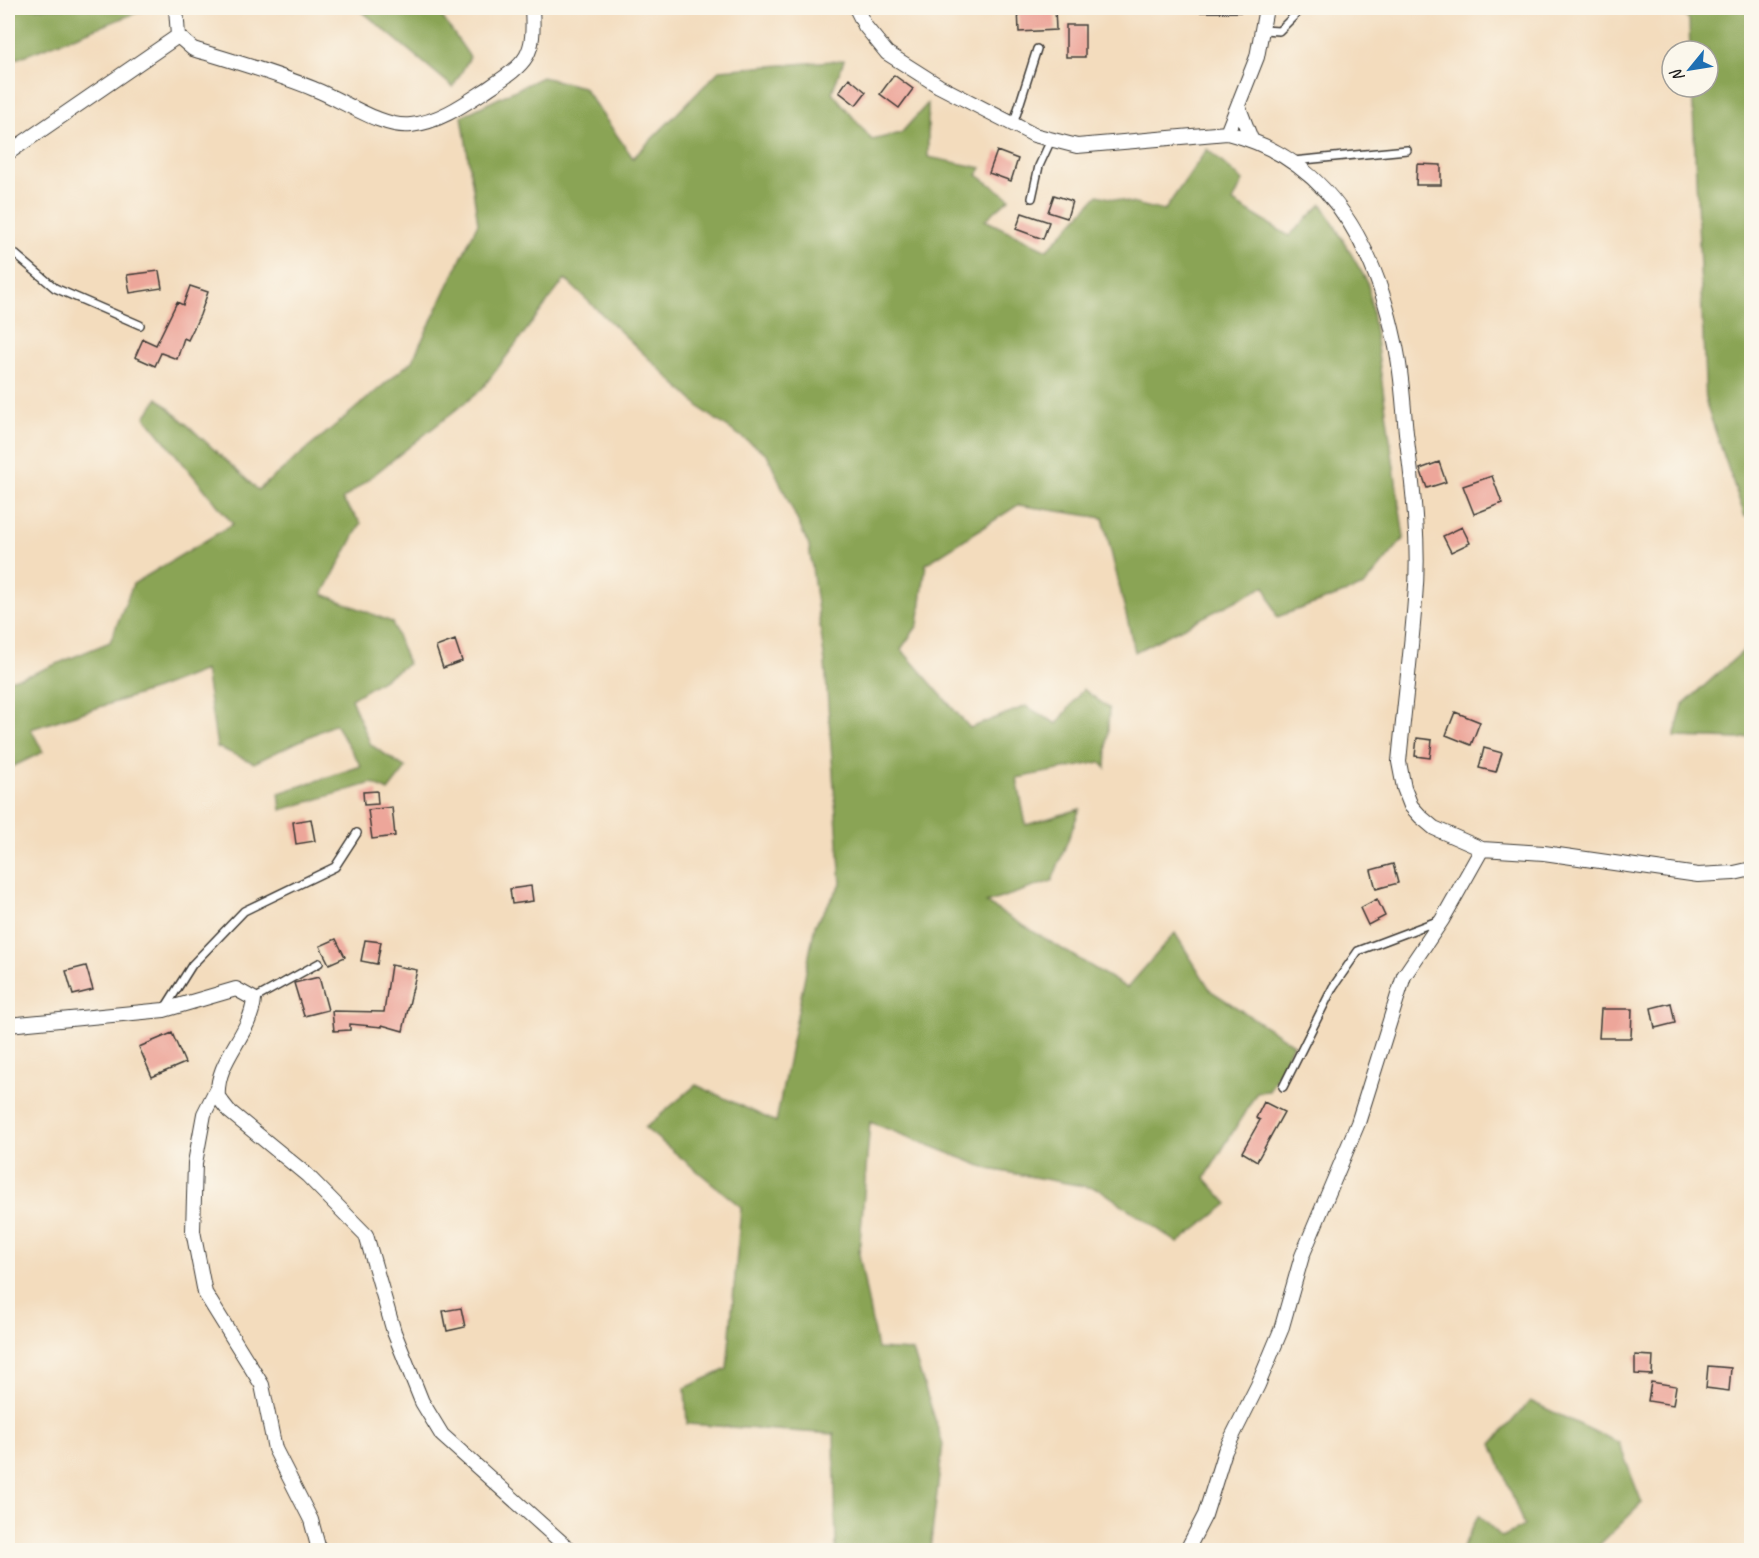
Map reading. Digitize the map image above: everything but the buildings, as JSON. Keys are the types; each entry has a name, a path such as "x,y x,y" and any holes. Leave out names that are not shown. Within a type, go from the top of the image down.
{"street":[{"path":"176,8 178,36 193,49 315,89 379,118 410,126 440,117 462,105 521,65 530,52 533,27 532,8"},
{"path":"856,8 865,26 887,53 939,86 1013,125 1051,140 1077,146 1227,133 1251,139 1291,161 1305,170 1328,192 1361,238 1380,285 1396,344 1417,556 1399,762 1404,788 1411,806 1434,828 1482,849 1544,853 1698,875 1734,873 1752,869"},
{"path":"1227,133 1239,108 1263,30 1266,8"},
{"path":"8,153 178,36"},
{"path":"1239,108 1251,139"},
{"path":"1187,1551 1206,1515 1225,1450 1258,1385 1281,1329 1302,1256 1358,1123 1404,976 1442,920 1482,849"},
{"path":"8,1025 164,1010 236,989 254,999 253,1012 219,1075 218,1097 230,1111 307,1175 366,1235 394,1332 422,1402 442,1435 570,1551"},
{"path":"217,1088 204,1114 195,1163 193,1231 205,1293 262,1385 276,1449 311,1520 319,1551"}],"lane":[{"path":"1186,8 1266,8"},
{"path":"1263,30 1279,31 1302,8"},
{"path":"1013,125 1037,49"},
{"path":"1032,198 1039,166 1051,140"},
{"path":"1291,161 1407,150"},
{"path":"8,248 55,288 140,324"},
{"path":"164,1010 192,965 244,911 335,867 357,833"},
{"path":"1283,1087 1333,987 1358,951 1442,920"},
{"path":"254,999 319,963"}],"green space":[{"path":"8,8 149,8 8,62"},
{"path":"199,8 337,8 198,12"},
{"path":"358,8 436,8 470,57 453,87"},
{"path":"1678,8 1750,8 1751,11 1752,513 1745,517 1706,404 1693,99 1720,99 1720,39 1690,39 1689,20"},
{"path":"844,60 832,92 872,140 901,133 928,103 928,157 982,168 977,175 1010,198 985,220 1047,250 1098,195 1164,211 1207,149 1243,181 1233,202 1289,236 1322,204 1368,283 1404,538 1364,586 1277,617 1265,586 1135,652 1103,518 1018,505 926,564 918,625 901,649 970,728 1026,706 1057,724 1083,689 1109,708 1106,768 1100,762 1017,778 1026,825 1080,809 1052,881 986,903 1127,988 1175,933 1211,991 1293,1044 1269,1091 1257,1092 1205,1178 1228,1204 1178,1243 1099,1189 989,1169 870,1122 859,1254 877,1349 913,1351 943,1444 930,1550 836,1549 834,1434 687,1424 685,1388 727,1369 741,1207 645,1128 696,1085 776,1122 815,925 841,884 825,663 809,546 767,454 706,413 565,279 481,390 342,500 361,523 323,594 392,622 408,664 351,699 371,745 406,768 388,791 372,783 281,810 279,793 361,766 335,724 254,763 217,747 205,670 156,689 31,729 43,752 8,769 8,680 32,674 110,642 133,584 233,524 145,417 158,398 258,490 412,361 478,223 462,116 542,77 583,87 633,158 720,70"},
{"path":"1751,644 1751,736 1740,739 1674,737 1683,705"},
{"path":"1530,1401 1619,1443 1642,1503 1594,1550 1462,1550 1478,1515 1502,1537 1524,1526 1492,1444"}]}
